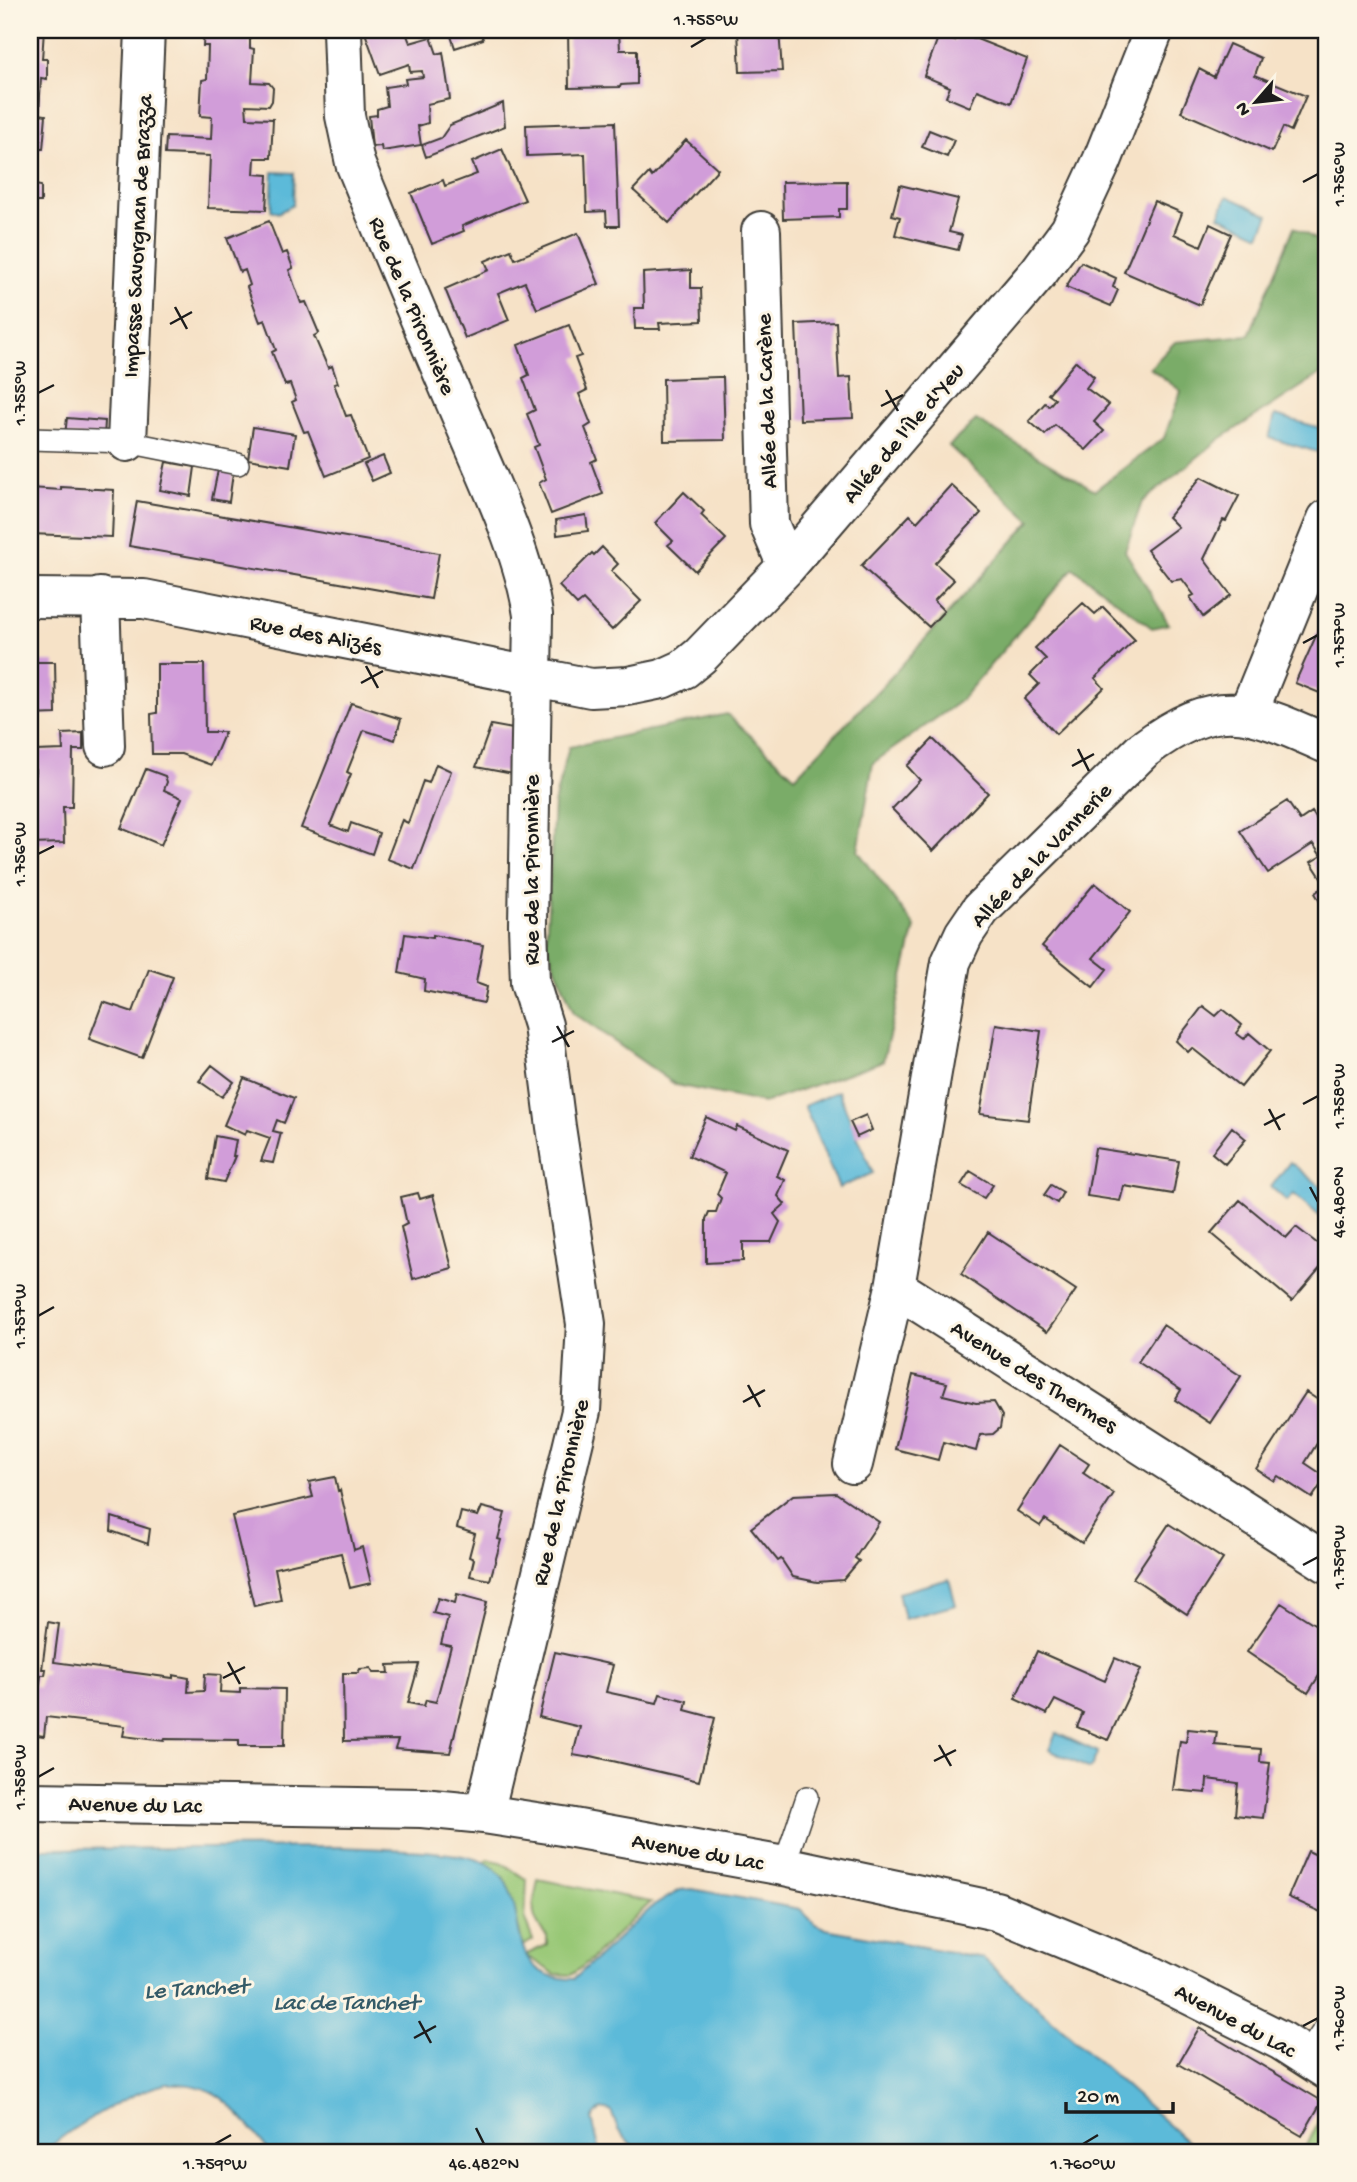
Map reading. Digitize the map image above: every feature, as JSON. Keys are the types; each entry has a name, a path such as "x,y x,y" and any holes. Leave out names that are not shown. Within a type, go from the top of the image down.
{"street":[{"name":"Impasse Savorgnan de Brazza","path":"127,442 145,30"},
{"name":"Rue de la Pironnière","path":"342,30 345,116 355,163 483,467 521,564 530,592 533,615 528,925 530,982 543,1025 586,1324 581,1411 484,1814"},
{"name":"Allée de l'Île d'Yeu","path":"531,677 591,688 628,686 662,679 684,669 700,656 788,566 1038,272 1070,230 1102,161 1154,30"},
{"name":"Allée de la Carène","path":"761,231 769,524 788,566"},
{"path":"1248,713 1327,519"},
{"path":"100,597 105,746"},
{"name":"Rue des Alizés","path":"30,598 145,598 531,677"},
{"name":"Allée de la Vannerie","path":"895,1287 951,962 964,934 981,909 1143,750 1168,732 1196,718 1220,713 1248,713 1279,722 1327,744"},
{"path":"853,1464 895,1287"},
{"name":"Avenue des Thermes","path":"895,1287 1327,1563"},
{"name":"Avenue du Lac","path":"30,1802 422,1808 484,1814 784,1866 996,1911 1144,1972 1282,2040 1316,2063"}],"lane":[{"path":"30,439 127,442 238,464"},
{"path":"784,1866 807,1797"},
{"path":"1316,2063 1327,2025"}],"green space":[{"path":"1294,227 1327,246 1327,370 1220,439 1142,502 1125,551 1169,624 1152,628 1073,568 959,702 873,763 858,851 915,927 883,1061 764,1103 676,1085 574,1013 546,943 554,803 569,747 727,714 795,777 891,677 1031,521 949,446 976,420 1095,490 1164,438 1181,391 1150,368 1175,342 1249,335"},
{"path":"487,1859 501,1862 527,1880 525,1920 533,1940 523,1946 510,1893 503,1877 485,1862"},
{"path":"538,1879 651,1902 571,1975 555,1974 525,1955 547,1945 547,1936 534,1916"},
{"path":"1324,2110 1327,2112 1327,2152 1304,2152"}],"water":[{"path":"273,172 294,173 293,205 278,213 271,210"},
{"path":"1227,196 1269,215 1260,235 1219,216"},
{"path":"1275,415 1327,430 1321,453 1269,438"},
{"path":"838,1091 873,1173 839,1188 804,1106"},
{"path":"1290,1162 1327,1191 1327,1214 1323,1219 1294,1194 1287,1201 1271,1187"},
{"path":"949,1579 956,1605 904,1619 898,1593"},
{"path":"1056,1733 1098,1752 1090,1769 1049,1750"},
{"name":"Lac de Tanchet","path":"342,1847 441,1853 490,1865 504,1879 512,1896 525,1951 534,1966 549,1975 574,1979 652,1907 680,1890 692,1889 800,1909 815,1924 826,1929 983,1958 1199,2152 638,2152 618,2130 611,2111 601,2109 592,2119 600,2152 270,2152 235,2110 219,2096 200,2087 167,2084 154,2087 103,2111 69,2132 45,2152 30,2152 30,1849"}],"building":[{"path":"30,30 44,30 42,59 47,59 47,79 41,78 39,114 46,115 43,149 37,149 35,185 41,186 41,202 35,202 33,236 39,237 36,290 30,290"},
{"path":"204,30 250,30 250,48 254,49 252,82 269,83 273,88 269,106 246,105 247,118 273,119 271,158 255,158 254,174 268,175 266,210 208,208 210,156 165,154 166,137 211,139 212,117 200,116 202,80 207,79 208,46 203,46"},
{"path":"364,30 405,30 410,43 431,37 437,54 443,52 450,99 427,104 428,123 418,126 421,145 382,151 381,146 372,147 369,116 377,115 377,109 387,106 385,87 406,84 405,79 423,77 422,71 410,72 409,64 380,74"},
{"path":"449,30 480,30 483,39 455,48"},
{"path":"568,30 619,30 620,50 637,50 637,84 569,88"},
{"path":"738,30 779,30 782,71 740,72"},
{"path":"959,32 1027,59 1011,103 977,90 970,107 946,97 950,87 924,76 939,35 955,41"},
{"path":"1229,44 1261,58 1255,75 1306,96 1291,131 1283,127 1272,152 1181,112 1199,69 1214,77"},
{"path":"503,103 505,126 426,157 422,145 441,138 450,125"},
{"path":"615,122 619,226 607,226 606,211 587,212 585,154 527,156 526,125"},
{"path":"929,130 954,140 947,157 922,147"},
{"path":"686,140 718,169 669,223 633,190 649,173 652,177"},
{"path":"502,149 525,200 462,226 464,231 432,244 411,193 443,180 445,186 477,174 472,162"},
{"path":"847,181 847,209 839,209 839,217 783,219 782,182"},
{"path":"900,185 958,199 949,232 962,235 958,250 895,235 900,217 892,215"},
{"path":"1154,201 1182,213 1174,234 1201,246 1210,224 1231,234 1200,305 1124,272"},
{"path":"269,221 282,254 287,252 293,268 289,270 301,303 306,302 319,333 314,336 328,368 332,366 338,383 334,384 346,416 351,415 368,459 326,476 308,431 304,432 292,402 296,400 290,384 285,385 272,352 276,350 265,320 260,322 247,287 250,285 245,270 240,272 227,238"},
{"path":"578,233 599,284 537,309 525,282 498,293 509,320 465,338 445,289 489,270 485,261 511,250 515,259"},
{"path":"1081,262 1116,278 1113,287 1118,290 1111,306 1066,287"},
{"path":"691,270 691,288 701,288 702,321 659,323 660,329 635,329 634,308 644,308 643,273"},
{"path":"836,322 839,378 851,377 853,418 800,420 796,324"},
{"path":"569,325 581,356 575,358 587,390 579,394 591,424 585,428 597,459 591,462 603,494 551,514 539,483 546,479 534,447 539,445 527,414 535,410 523,378 529,375 518,345"},
{"path":"1076,361 1094,377 1086,388 1109,405 1094,422 1104,431 1086,450 1055,425 1045,435 1029,421 1045,403 1049,406 1055,399 1048,394"},
{"path":"723,377 725,440 664,441 663,379"},
{"path":"67,418 105,421 104,437 65,435"},
{"path":"253,427 295,434 290,466 248,459"},
{"path":"383,456 390,473 372,481 364,464"},
{"path":"166,462 195,467 191,496 160,490"},
{"path":"218,470 233,473 229,502 212,499"},
{"path":"1201,477 1239,496 1226,521 1223,520 1204,559 1231,595 1203,617 1190,597 1194,595 1182,579 1171,581 1147,550 1178,527 1168,517"},
{"path":"951,485 981,513 935,563 954,580 934,601 944,611 929,627 861,566 910,515 917,522"},
{"path":"61,487 114,490 112,537 30,534 30,488 61,490"},
{"path":"684,492 704,511 701,515 726,539 695,571 668,545 673,541 655,523"},
{"path":"137,501 439,553 431,599 129,546"},
{"path":"586,515 588,531 557,535 556,520"},
{"path":"602,547 618,564 611,571 641,601 612,630 583,600 577,605 559,586 592,553 594,555"},
{"path":"1083,603 1095,614 1103,607 1135,640 1095,678 1104,688 1056,734 1024,699 1039,684 1030,675 1046,659 1035,648"},
{"path":"1319,629 1327,633 1327,696 1295,683"},
{"path":"30,662 55,662 56,714 30,715"},
{"path":"157,664 204,664 205,732 225,732 211,765 181,754 152,754 151,714 157,713"},
{"path":"351,703 401,719 395,740 364,730 347,772 351,774 330,825 348,832 351,823 379,833 372,854 301,828"},
{"path":"491,725 513,729 513,774 476,767"},
{"path":"83,733 83,750 73,750 72,807 63,807 64,843 30,844 30,779 35,778 35,751 63,750 62,734"},
{"path":"933,739 988,793 933,851 892,809 920,780 907,766"},
{"path":"436,764 451,771 414,869 387,859 402,820 408,823 423,781 429,783"},
{"path":"146,769 165,776 167,782 164,790 182,798 161,845 121,828"},
{"path":"1287,801 1300,820 1312,812 1325,832 1327,830 1327,914 1315,893 1326,885 1311,862 1321,856 1313,844 1268,873 1240,831"},
{"path":"1095,883 1130,912 1093,958 1107,969 1093,987 1042,946"},
{"path":"405,934 433,938 433,935 483,945 476,983 487,987 484,1003 424,991 425,979 399,973"},
{"path":"149,969 173,977 142,1058 89,1039 103,1002 133,1012"},
{"path":"1203,1006 1216,1016 1223,1009 1242,1025 1236,1033 1244,1039 1249,1033 1270,1051 1241,1087 1192,1048 1188,1052 1176,1041"},
{"path":"996,1024 1041,1031 1028,1120 980,1114"},
{"path":"212,1065 234,1082 222,1097 199,1081"},
{"path":"244,1078 294,1098 284,1123 277,1120 273,1131 281,1133 273,1163 261,1161 270,1138 247,1130 245,1135 224,1125"},
{"path":"866,1115 872,1130 857,1137 850,1122"},
{"path":"706,1117 735,1131 737,1126 788,1150 777,1176 785,1180 778,1196 785,1204 774,1214 780,1222 771,1242 743,1242 743,1261 706,1263 706,1219 709,1212 716,1212 721,1198 717,1194 726,1173 689,1156"},
{"path":"1232,1127 1246,1139 1225,1164 1212,1153"},
{"path":"215,1136 236,1140 235,1156 224,1182 208,1179"},
{"path":"1095,1148 1179,1161 1173,1194 1124,1186 1120,1201 1087,1196"},
{"path":"970,1171 993,1185 984,1198 961,1185"},
{"path":"1051,1185 1063,1192 1057,1203 1044,1195"},
{"path":"418,1193 420,1199 433,1195 452,1268 413,1279 401,1227 407,1224 401,1197"},
{"path":"1240,1200 1286,1238 1296,1227 1327,1251 1327,1260 1292,1301 1211,1233"},
{"path":"988,1232 1076,1290 1047,1332 961,1274"},
{"path":"1163,1325 1241,1376 1210,1423 1175,1400 1181,1390 1138,1362"},
{"path":"913,1375 947,1383 943,1395 976,1403 994,1402 1002,1416 1000,1428 993,1434 980,1435 976,1451 943,1442 938,1460 895,1449"},
{"path":"1306,1392 1327,1406 1327,1427 1305,1463 1326,1477 1312,1498 1278,1476 1274,1481 1256,1469"},
{"path":"1060,1445 1089,1464 1083,1473 1114,1494 1082,1543 1045,1519 1040,1526 1017,1511"},
{"path":"335,1477 354,1550 362,1547 371,1583 350,1588 341,1553 275,1568 281,1600 254,1606 232,1516 313,1497 309,1482"},
{"path":"836,1493 879,1522 855,1558 859,1561 843,1580 817,1582 793,1577 781,1559 778,1561 751,1528 793,1495"},
{"path":"482,1507 505,1513 490,1580 470,1576 474,1559 469,1557 475,1534 457,1528 461,1512 478,1516"},
{"path":"112,1517 150,1529 148,1544 111,1531"},
{"path":"1169,1524 1223,1559 1187,1614 1133,1578"},
{"path":"457,1594 487,1602 450,1753 395,1749 398,1740 344,1741 343,1673 358,1673 360,1669 371,1668 373,1673 389,1673 388,1665 419,1664 408,1703 424,1706 426,1700 436,1702 451,1646 441,1644 448,1617 433,1613 438,1598 455,1603"},
{"path":"1281,1603 1327,1632 1327,1663 1308,1693 1247,1652"},
{"path":"48,1622 59,1624 54,1662 189,1678 188,1692 204,1691 205,1674 221,1675 220,1692 240,1693 240,1688 285,1689 284,1746 239,1746 239,1740 164,1741 123,1736 125,1726 46,1717 44,1736 30,1734 30,1671 35,1672 34,1686 39,1688 41,1675 45,1675 46,1669 42,1669"},
{"path":"1037,1651 1105,1681 1115,1658 1141,1669 1108,1740 1077,1727 1083,1713 1055,1700 1047,1714 1015,1699"},
{"path":"555,1652 613,1665 606,1692 657,1703 660,1694 687,1701 685,1710 715,1718 699,1781 591,1756 573,1755 580,1727 539,1717"},
{"path":"1188,1729 1217,1732 1215,1745 1261,1749 1260,1762 1270,1763 1263,1818 1235,1815 1238,1783 1207,1779 1206,1793 1173,1790 1180,1741 1186,1742"},
{"path":"1308,1851 1327,1860 1327,1915 1288,1897"},
{"path":"1199,2028 1322,2101 1302,2136 1178,2064"}],"water label":[{"name":"Le Tanchet","path":"196,1987"}]}
